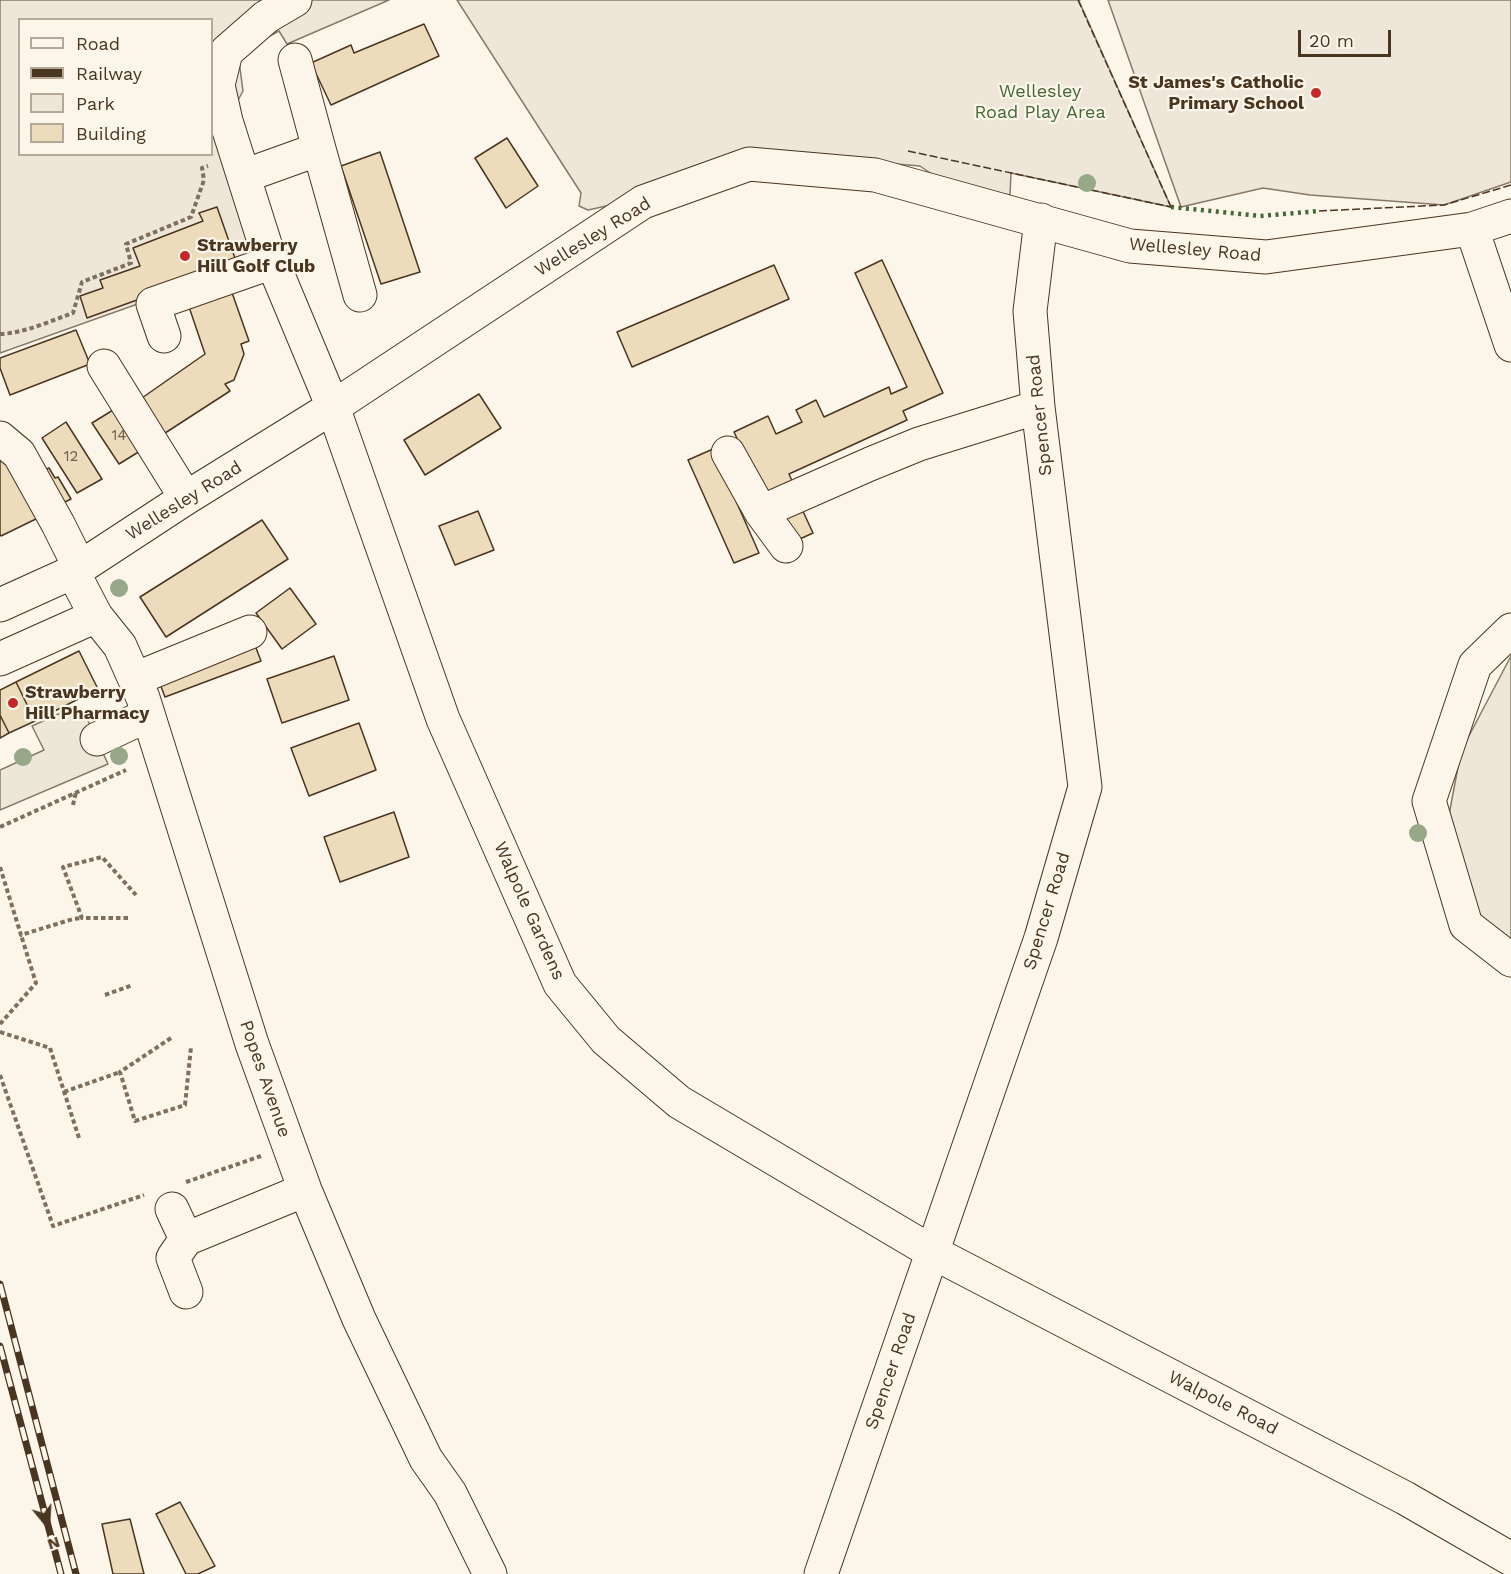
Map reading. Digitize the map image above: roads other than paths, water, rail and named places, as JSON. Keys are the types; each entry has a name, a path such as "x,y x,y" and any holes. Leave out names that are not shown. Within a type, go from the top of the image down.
{"street":[{"name":"Walpole Gardens","path":"295,0 266,17 225,52 218,85 226,122 265,244 333,407 444,719 560,984 606,1040 679,1102 932,1252"},
{"path":"295,60 360,295"},
{"path":"240,166 319,149"},
{"name":"Wellesley Road","path":"0,605 76,570 186,498 333,407 643,202 749,164 875,174 1130,246 1266,257 1472,229 1511,216"},
{"name":"Spencer Road","path":"821,1574 1041,938 1084,787 1038,407 1030,311 1041,220"},
{"path":"1472,229 1511,345"},
{"path":"164,336 153,304 273,262"},
{"path":"104,366 186,498"},
{"path":"761,512 919,444 1038,407"},
{"name":"Popes Avenue","path":"0,438 19,454 58,524 96,616 120,646 135,679 252,1044 305,1190 359,1319 426,1459 450,1493 490,1574"},
{"path":"728,453 761,512 786,546"},
{"path":"0,659 96,616"},
{"path":"1511,630 1475,665 1429,801 1466,925 1511,960"},
{"path":"135,679 250,632"},
{"path":"97,739 148,715"},
{"path":"186,1292 172,1258 186,1239 305,1190"},
{"path":"167,1195 186,1239"},
{"name":"Walpole Road","path":"932,1252 1405,1498 1511,1559"}],"railway":[{"path":"0,1284 76,1574"},
{"path":"0,1346 61,1574"}],"place":[{"name":"St James's Catholic Primary School","path":"1316,93"},
{"name":"Strawberry Hill Golf Club","path":"185,256"},
{"name":"Strawberry Hill Pharmacy","path":"13,703"}],"park label":[{"name":"Wellesley Road Play Area","path":"1040,102"}]}
